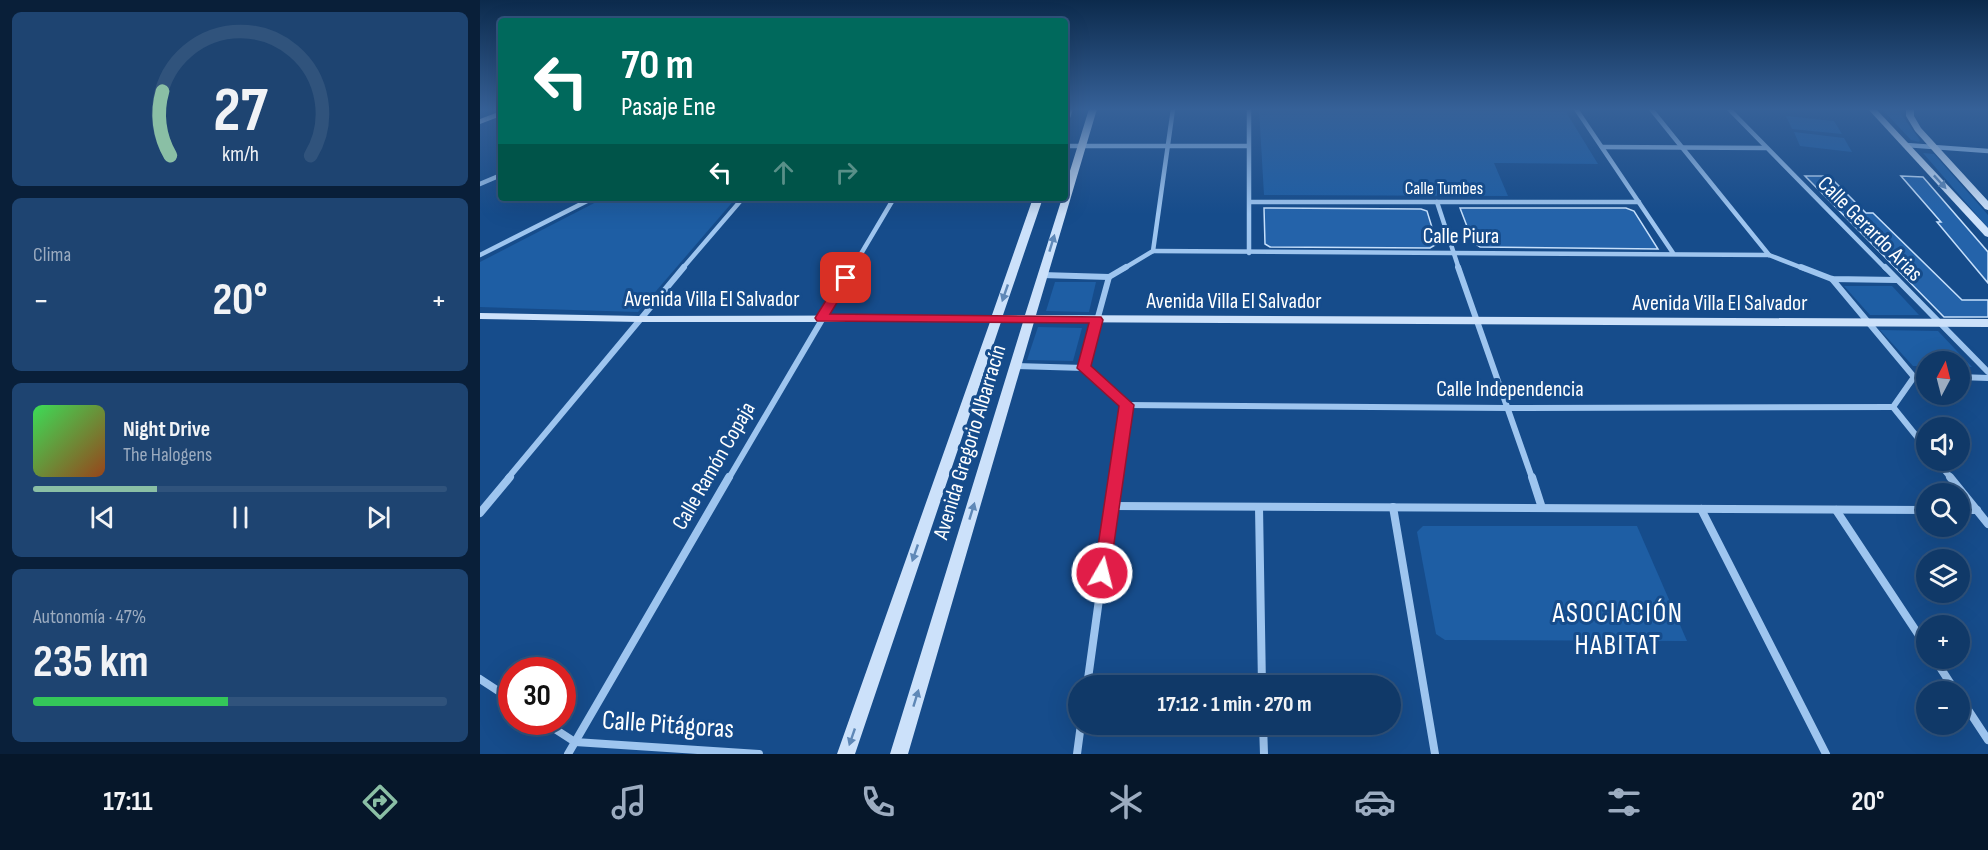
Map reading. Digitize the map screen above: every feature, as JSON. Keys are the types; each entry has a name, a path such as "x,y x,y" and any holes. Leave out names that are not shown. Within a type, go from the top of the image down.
{"street":[{"path":"1600,144 1673,253"},
{"path":"1680,144 1769,255 1832,279 1897,280"},
{"name":"Calle Gerardo Arias","path":"1762,144 1988,372"},
{"path":"1931,144 1988,207"},
{"path":"1042,275 1108,277 1153,251 1166,145"},
{"path":"1906,145 1988,151"},
{"path":"1906,145 1988,234"},
{"path":"1068,146 1247,146 1250,202 1249,253"},
{"name":"Avenida Gregorio Albarracín","path":"1068,189 1081,146"},
{"path":"1602,147 1766,148"},
{"path":"480,184 498,176"},
{"path":"480,255 587,201"},
{"path":"480,513 740,201"},
{"name":"Calle Ramón Copaja","path":"568,754 892,201"},
{"name":"Avenida Gregorio Albarracín","path":"846,754 1037,201"},
{"name":"Avenida Gregorio Albarracín","path":"899,754 1064,201"},
{"name":"Calle Tumbes","path":"1250,202 1639,202"},
{"path":"1437,202 1542,508"},
{"name":"Calle Piura","path":"1153,251 1769,255"},
{"path":"1084,368 1108,277"},
{"path":"1832,279 1914,377 1893,407 1916,436"},
{"name":"Avenida Villa El Salvador","path":"480,316 639,320 822,318 1988,324"},
{"path":"1015,366 1084,368 1126,405 1089,675"},
{"path":"1970,377 1988,378"},
{"name":"Calle Independencia","path":"1126,405 1509,408 1893,407"},
{"path":"1945,471 1988,524"},
{"path":"1112,506 1916,510"},
{"path":"1259,507 1263,675"},
{"path":"1393,507 1435,754"},
{"path":"1701,509 1826,754"},
{"path":"1836,510 1916,631"},
{"path":"1970,510 1977,510"},
{"path":"480,679 498,691"},
{"path":"1970,713 1988,740"},
{"name":"Calle Pitágoras","path":"564,735 575,742 759,754"},
{"path":"1077,754 1080,735"},
{"path":"1263,735 1264,754"}],"shaded area":[{"path":"1261,144 1586,144 1598,164 1494,163 1508,196 1264,195"},
{"path":"1799,144 1848,144 1852,152"},
{"path":"1923,153 1934,154 1988,215 1988,228"},
{"path":"598,201 733,201 638,312 480,307 480,262"},
{"path":"1055,282 1096,282 1089,312 1046,311"},
{"path":"1844,286 1892,286 1919,315 1870,315"},
{"path":"1038,327 1082,328 1073,361 1027,360"},
{"path":"1880,330 1938,331 1957,351 1916,351 1916,366 1913,366"},
{"path":"1423,526 1637,526 1687,641 1445,640 1436,634 1417,532"}],"building":[{"path":"1805,176 1829,176 1866,213 1873,213 1962,300 1988,300 1988,317 1944,317"},
{"path":"1901,176 1923,177 1988,252 1988,283 1937,222 1941,222"},
{"path":"1264,208 1421,209 1427,211 1437,244 1430,248 1270,247 1265,244"},
{"path":"1460,208 1626,208 1634,211 1658,249 1480,247 1473,242"}],"district":[{"name":"ASOCIACIÓN HABITAT","path":"1618,629"}],"route":[{"path":"846,278 822,318 1096,320 1084,368 1126,405 1102,573"}]}
